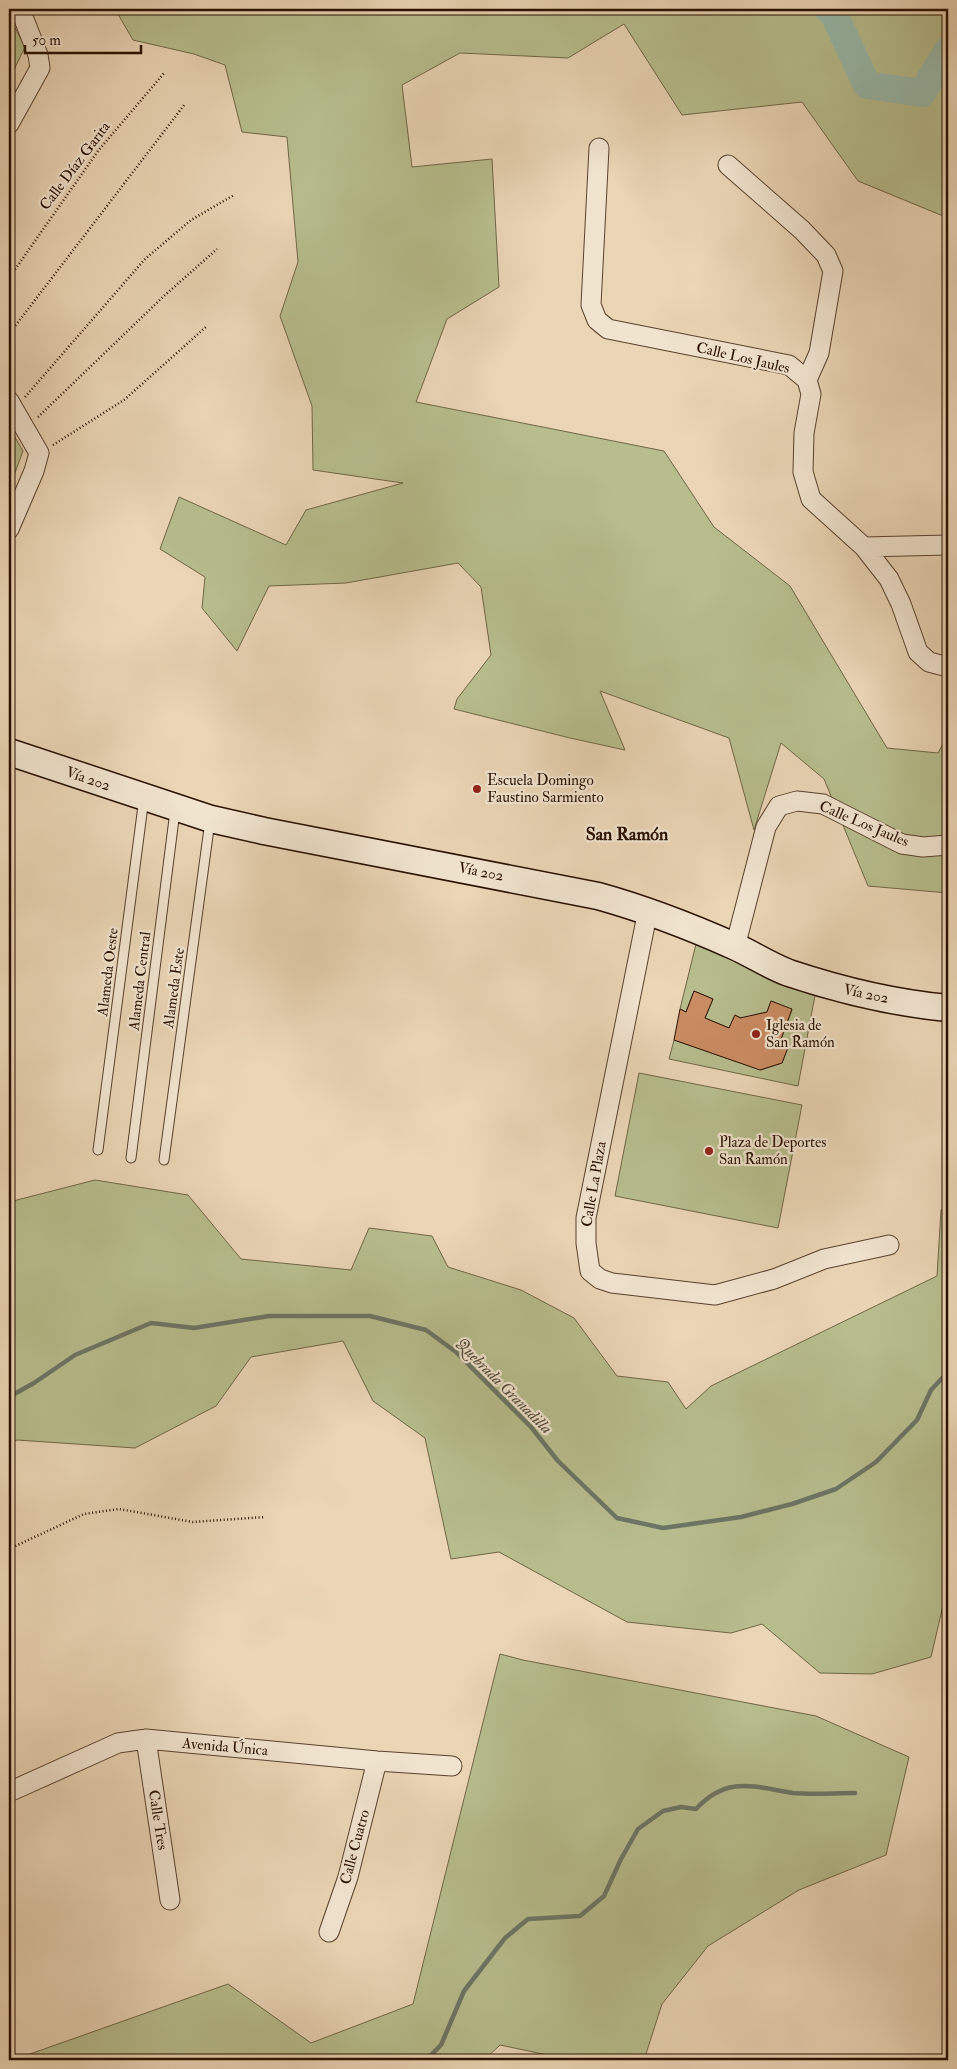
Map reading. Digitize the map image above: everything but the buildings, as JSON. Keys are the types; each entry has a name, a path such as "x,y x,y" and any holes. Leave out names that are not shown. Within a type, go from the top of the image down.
{"main road":[{"name":"Vía 202","path":"9,752 210,819 580,892 648,910 735,947 787,972 841,989 920,1005 948,1008"}],"street":[{"path":"9,124 40,68 38,55 20,9"},
{"name":"Calle Los Jaules","path":"599,148 590,305 597,320 608,329 789,365 807,380 811,394 804,433 803,472 811,498 864,547 889,579 901,604 918,652 928,662 948,667"},
{"path":"728,165 802,230 826,255 832,271 819,353 807,380"},
{"path":"9,529 34,471 38,453 12,406"},
{"path":"864,547 948,545"},
{"name":"Calle Los Jaules","path":"735,947 766,827 778,806 797,801 823,804 902,844 923,847 948,845"},
{"name":"Calle La Plaza","path":"648,910 586,1218 586,1243 590,1271 600,1279 612,1283 715,1295 774,1280 824,1259 889,1245"},
{"name":"Avenida Única","path":"9,1792 118,1743 146,1739 377,1761 452,1766"},
{"name":"Calle Tres","path":"146,1739 170,1900"},
{"name":"Calle Cuatro","path":"329,1932 348,1877 377,1761"}],"lane":[{"name":"Alameda Oeste","path":"98,1150 144,798"},
{"name":"Alameda Central","path":"131,1158 176,808"},
{"name":"Alameda Este","path":"164,1160 210,819"}],"path":[{"name":"Calle Díaz Garita","path":"9,278 98,151 165,72"},
{"path":"9,334 185,104"},
{"path":"12,406 145,259 191,220 234,195"},
{"path":"26,429 164,296 217,249"},
{"path":"38,453 124,400 207,326"},
{"path":"9,1549 84,1514 119,1509 193,1522 266,1517"}],"green space":[{"path":"115,9 948,9 948,218 858,181 802,102 682,115 624,24 568,58 460,53 402,85 412,167 492,159 499,287 447,319 416,402 664,451 714,527 790,586 887,748 938,753 948,735 948,893 868,886 824,779 781,743 754,830 729,738 600,691 625,750 454,709 457,699 491,655 481,587 458,563 346,583 269,586 237,651 202,608 205,577 160,549 179,497 286,545 306,510 403,483 313,470 312,406 280,316 298,262 287,137 242,132 225,65 194,54 133,40"},
{"path":"9,16 25,47 10,78 9,77"},
{"path":"9,427 23,451 9,489"},
{"path":"697,940 816,990 798,1086 669,1059 674,1040 761,1070 782,1063 789,1045 780,1042 792,1010 771,1001 765,1018 762,1013 751,1016 750,1022 735,1015 729,1028 705,1018 713,999 694,991 686,1012 680,1009"},
{"name":"Plaza de Deportes San Ramón","path":"639,1073 802,1105 778,1228 615,1196"},
{"path":"95,1180 188,1195 241,1259 351,1270 369,1228 432,1236 448,1267 521,1290 574,1318 617,1376 668,1382 686,1409 711,1386 937,1276 941,1210 948,1205 948,1584 931,1657 872,1674 820,1673 762,1624 731,1633 627,1622 499,1552 451,1559 425,1438 373,1401 343,1341 251,1357 216,1406 135,1448 17,1440 9,1444 9,1202"},
{"path":"500,1654 816,1716 909,1757 886,1855 799,1890 708,1946 662,2004 644,2060 571,2060 500,2045 484,2060 13,2060 228,1984 311,2043 413,2004"}],"waterway":[{"path":"828,9 832,10 867,85 922,93 948,50"},
{"name":"Quebrada Granadilla","path":"9,1397 34,1383 75,1355 151,1323 194,1328 269,1316 370,1316 426,1330 456,1352 531,1427 558,1461 617,1518 663,1528 741,1517 792,1504 836,1489 876,1462 917,1420 931,1390 948,1372"},
{"path":"426,2060 441,2045 464,1991 505,1938 528,1919 580,1916 604,1896 621,1859 638,1829 663,1811 681,1807 696,1809 708,1798 730,1787 754,1786 801,1794 855,1793"}],"place":[{"name":"Escuela Domingo Faustino Sarmiento","path":"477,789"},
{"name":"Iglesia de San Ramón","path":"756,1034"},
{"name":"Plaza de Deportes San Ramón","path":"709,1151"}],"district":[{"name":"San Ramón","path":"627,834"}]}
